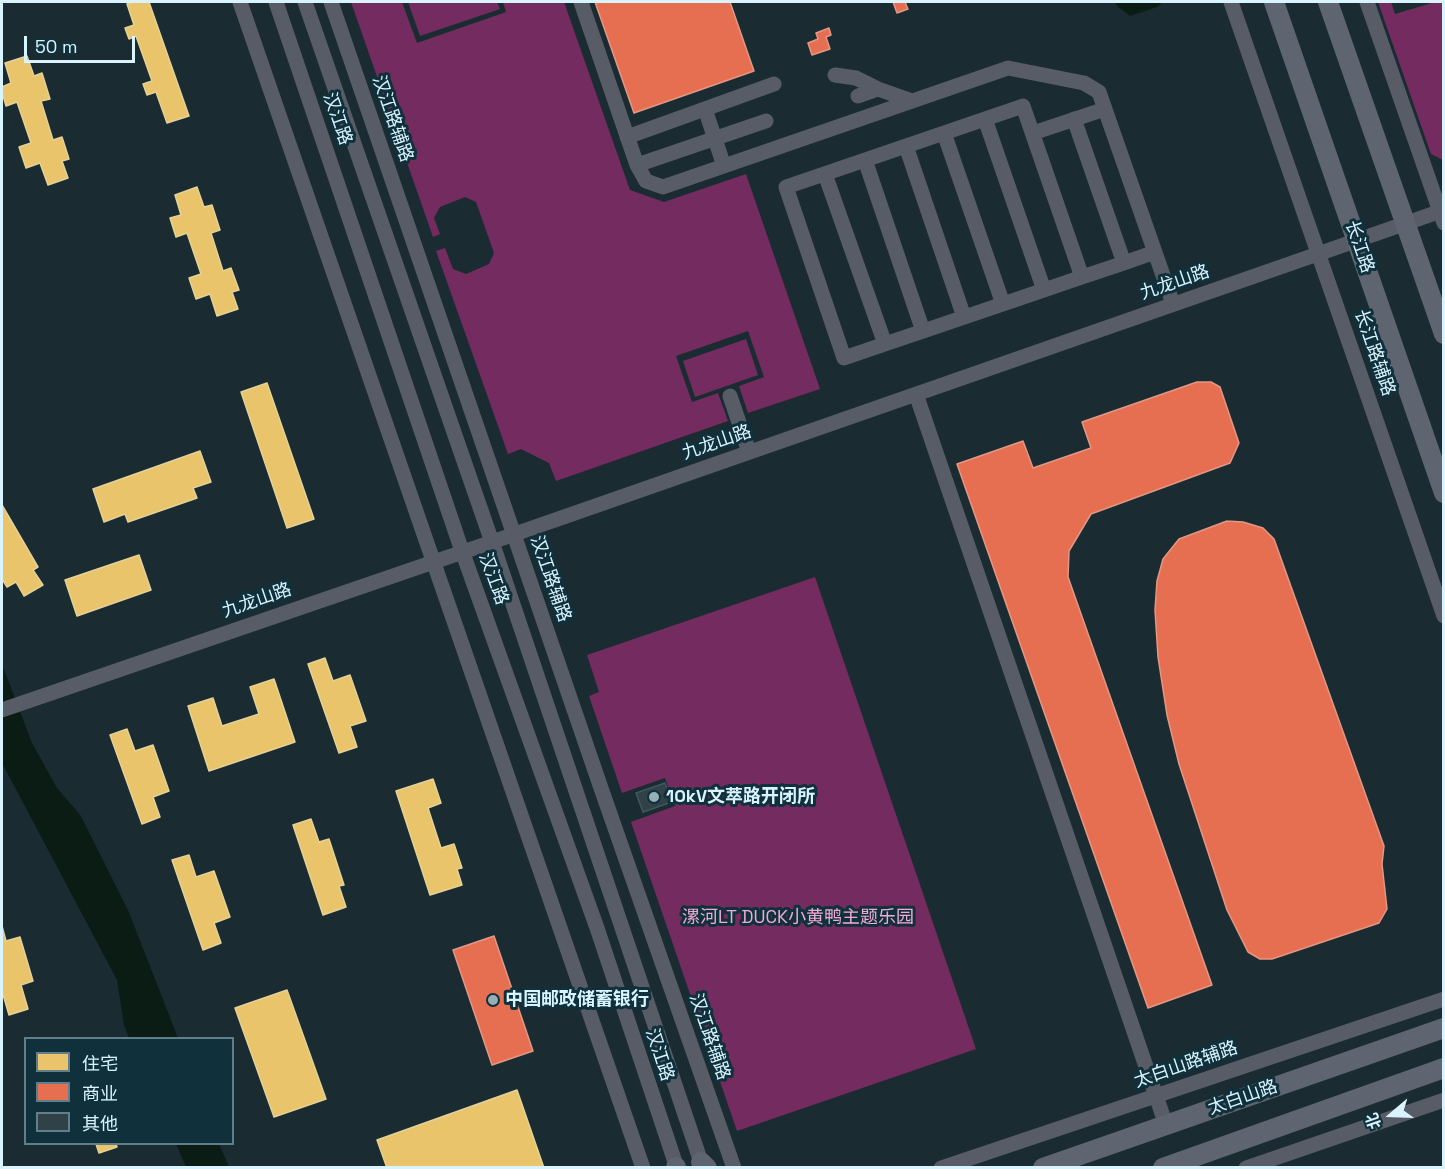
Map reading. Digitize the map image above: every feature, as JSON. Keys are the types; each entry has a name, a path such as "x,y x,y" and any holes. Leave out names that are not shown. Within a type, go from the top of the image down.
{"main road":[{"name":"长江路","path":"1274,2 1443,493"},
{"path":"1328,2 1443,334"},
{"name":"太白山路","path":"1043,1167 1443,1028"},
{"path":"1172,1166 1443,1068"}],"street":[{"path":"240,2 643,1167"},
{"name":"汉江路","path":"276,2 463,552 597,928 676,1167"},
{"name":"汉江路","path":"305,2 704,1166"},
{"name":"汉江路辅路","path":"331,2 734,1167"},
{"path":"580,2 637,165 646,181 663,187 1008,68 1084,83 1099,93 1173,304"},
{"name":"长江路辅路","path":"1231,2 1443,616"},
{"path":"1367,2 1442,215"},
{"path":"835,75 856,78 878,89 912,101"},
{"path":"627,137 774,84"},
{"path":"858,96 878,89"},
{"path":"1082,277 1023,106 786,187 843,358 1124,263 1155,252"},
{"path":"705,109 724,165"},
{"path":"1033,133 1105,109"},
{"path":"985,119 1044,290"},
{"path":"1074,119 1124,263"},
{"path":"637,165 766,121"},
{"path":"944,133 1003,304"},
{"path":"906,146 964,317"},
{"path":"865,160 923,331"},
{"path":"825,174 885,344"},
{"name":"九龙山路","path":"2,710 492,542 1404,223 1442,215"},
{"path":"916,394 1166,1125"},
{"path":"730,396 749,452"},
{"name":"太白山路辅路","path":"941,1167 1443,999"},
{"path":"1246,1167 1443,1100"}],"green space":[{"path":"351,2 402,2 417,43 506,12 503,2 564,2 630,190 664,202 746,174 820,389 748,413 739,386 764,377 748,331 676,356 692,402 718,393 728,421 556,481 549,463 521,449 508,454 436,251 445,248 453,269 466,274 489,264 494,253 476,202 465,197 440,207 434,218 440,234 433,237"},
{"path":"408,2 497,2 500,9 420,36"},
{"path":"1378,2 1391,2 1395,14 1435,2 1443,2 1443,160 1431,154"},
{"path":"746,339 758,375 695,397 683,361"},
{"name":"漯河LT DUCK小黄鸭主题乐园","path":"815,577 976,1049 737,1131 631,822 675,806 665,778 622,793 589,696 599,692 587,655"}],"shaded area":[{"path":"1115,2 1163,2 1157,7 1130,16"},
{"path":"2,665 32,743 57,788 81,816 128,910 178,1037 129,1037 124,1025 117,980 2,763"},
{"path":"176,1145 219,1145 229,1167 186,1167"}],"building: 住宅":[{"path":"149,2 189,116 167,123 156,92 147,95 143,84 152,81 136,36 129,39 125,28 134,25 127,4"},
{"path":"27,56 34,76 42,73 50,99 41,101 53,140 62,137 69,159 62,161 68,178 48,185 40,163 26,168 19,147 31,143 17,102 6,106 2,92 2,87 11,83 5,63"},
{"path":"197,187 204,207 212,205 220,230 211,233 223,271 231,268 239,290 232,292 238,309 217,316 210,294 196,299 189,278 201,274 187,233 176,237 170,218 181,215 175,195"},
{"path":"267,383 314,519 287,528 241,392"},
{"path":"200,451 211,482 193,488 197,498 128,522 125,514 104,522 93,489"},
{"path":"2,505 38,567 33,570 43,585 24,596 16,582 7,587 2,579"},
{"path":"139,555 151,590 77,616 65,580"},
{"path":"325,658 333,681 350,675 366,721 350,726 357,747 339,753 308,664"},
{"path":"274,679 295,742 209,771 188,706 213,698 222,726 259,714 250,687"},
{"path":"127,729 135,751 153,745 169,791 153,797 160,817 142,824 110,735"},
{"path":"433,779 441,803 428,808 441,848 454,844 462,868 457,869 462,885 430,895 396,791"},
{"path":"311,819 319,842 329,839 344,885 339,886 346,907 323,915 293,825"},
{"path":"189,855 196,877 214,871 230,917 214,923 221,943 203,950 172,860"},
{"path":"2,926 6,941 20,937 33,981 21,985 28,1009 9,1015 2,991"},
{"path":"287,990 326,1099 274,1117 235,1008"},
{"path":"517,1090 544,1168 387,1168 377,1140"},
{"path":"96,1145 116,1145 117,1147 99,1153"}],"building: 商业":[{"path":"595,2 730,2 754,71 634,113"},
{"path":"893,2 905,2 908,9 897,13"},
{"path":"829,28 831,35 826,37 830,49 812,55 808,43 818,39 816,33"},
{"path":"1197,382 1211,382 1220,387 1239,443 1230,463 1091,514 1069,551 1068,577 1212,985 1148,1008 957,464 1023,441 1033,468 1091,448 1082,422"},
{"path":"1227,521 1243,522 1263,528 1274,539 1384,846 1382,864 1387,909 1379,923 1272,959 1260,959 1248,952 1227,910 1179,764 1167,715 1158,657 1155,610 1157,581 1163,559 1179,539"},
{"name":"中国邮政储蓄银行","path":"494,936 533,1051 492,1065 453,950"}],"building: 其他":[{"name":"10kV文萃路开闭所","path":"665,783 672,802 643,812 636,793"}],"place":[{"name":"10kV文萃路开闭所","path":"654,797"},
{"name":"中国邮政储蓄银行","path":"493,1000"}]}
